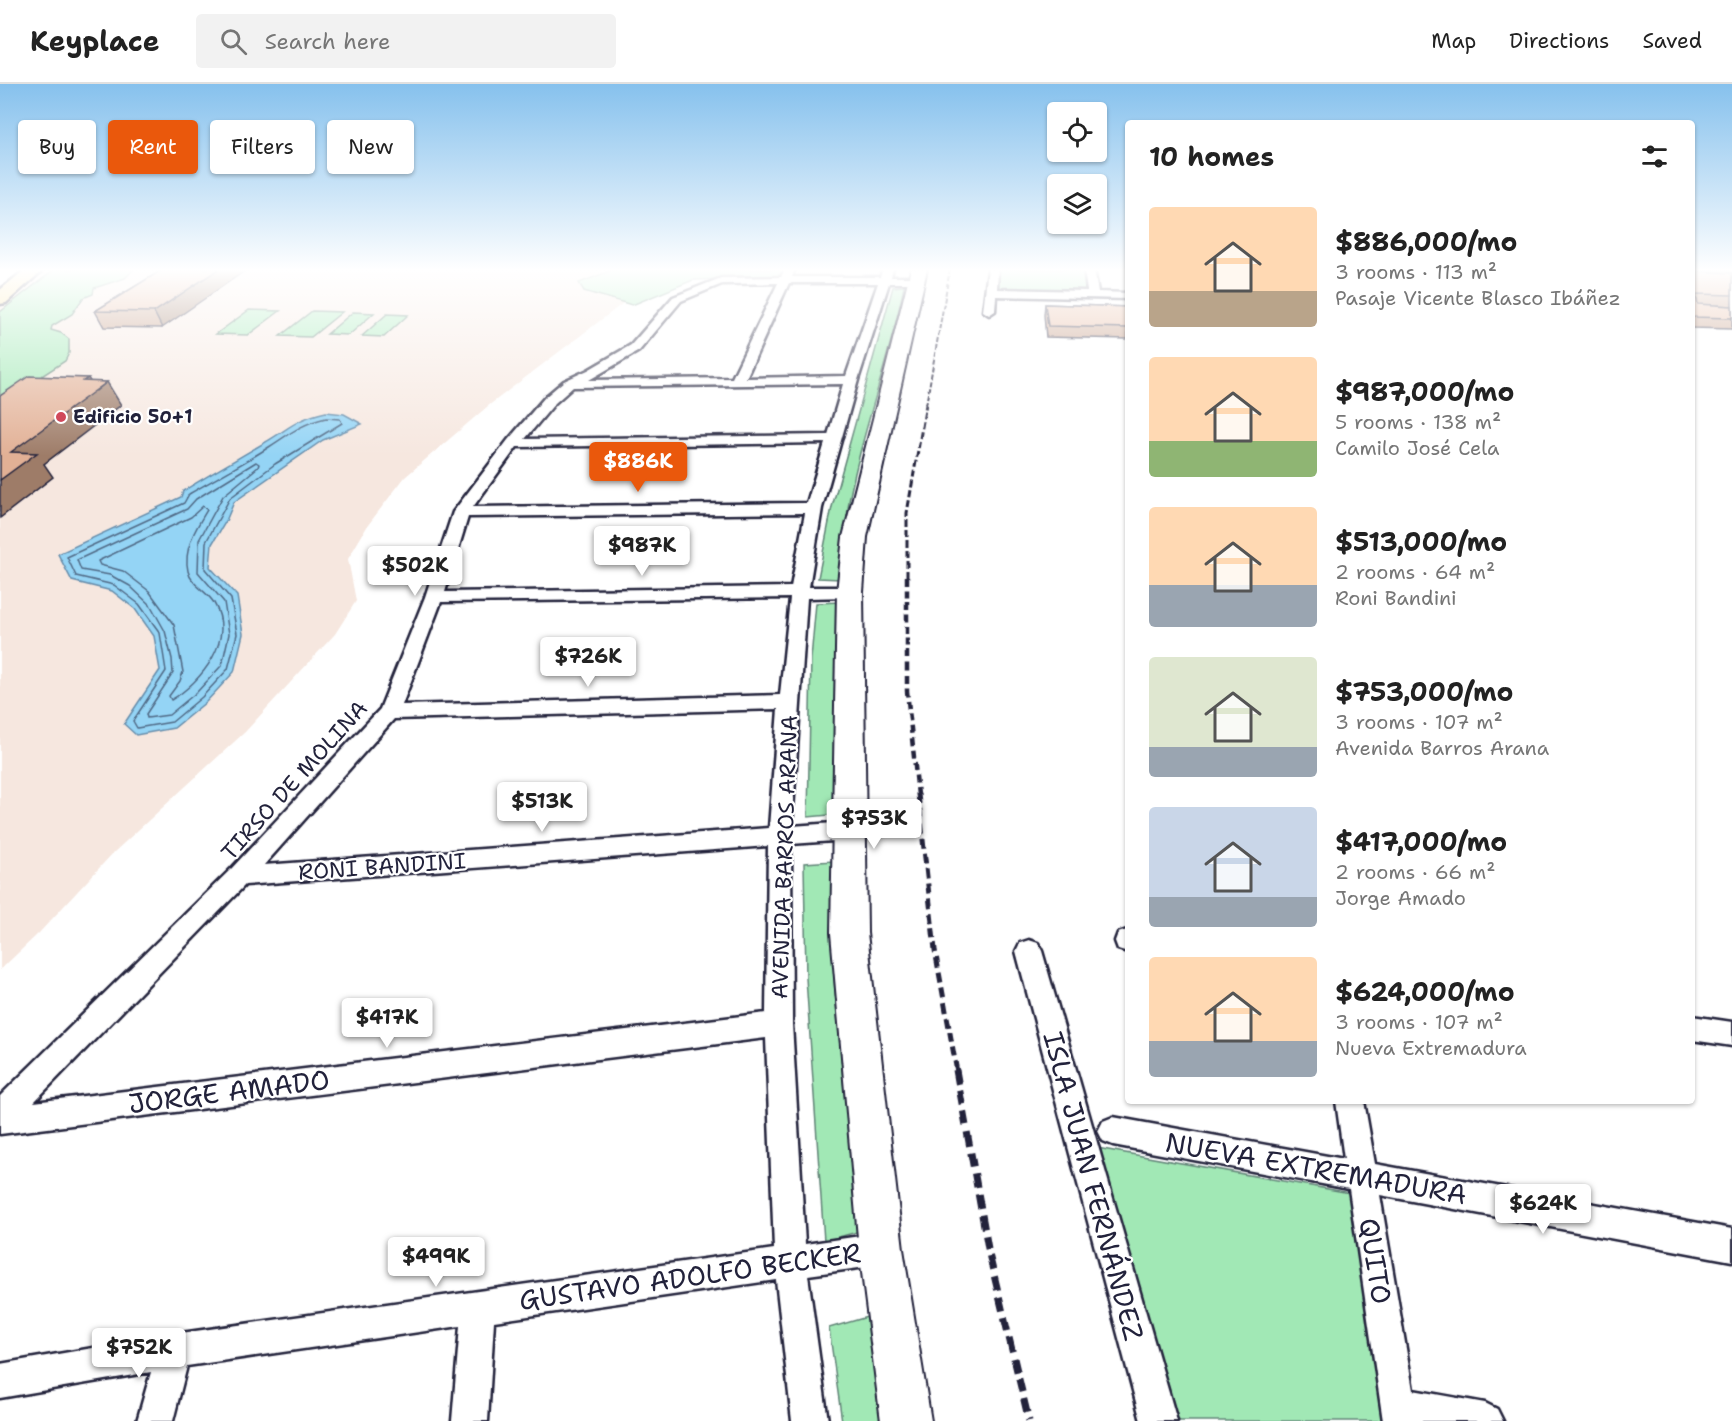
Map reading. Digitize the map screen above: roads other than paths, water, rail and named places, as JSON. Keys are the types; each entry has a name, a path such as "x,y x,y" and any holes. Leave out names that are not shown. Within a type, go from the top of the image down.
{"main road":[{"path":"892,331 855,537 850,592 849,933 881,1249 906,1421"}],"street":[{"name":"TIRSO DE MOLINA","path":"0,1118 239,876 389,712 434,597 461,512 513,443 550,400 569,384 593,373 635,348 649,331"},
{"path":"737,382 761,331"},
{"name":"AVENIDA BARROS ARANA","path":"810,1421 790,1262 779,1024 780,836 799,593 814,508 851,380 874,331"},
{"path":"569,384 851,380"},
{"path":"513,443 833,439"},
{"path":"461,512 814,508"},
{"path":"434,597 850,592"},
{"path":"389,712 789,702"},
{"name":"RONI BANDINI","path":"239,876 848,831"},
{"name":"ISLA JUAN FERNÁNDEZ","path":"1029,951 1160,1421"},
{"name":"JORGE AMADO","path":"0,1118 779,1024"},
{"path":"1695,1028 1732,1034"},
{"name":"QUITO","path":"1350,1104 1399,1412"},
{"name":"NUEVA EXTREMADURA","path":"1113,1131 1732,1245"},
{"name":"GUSTAVO ADOLFO BECKER","path":"0,1382 174,1351 881,1249"},
{"path":"470,1421 478,1308"},
{"path":"155,1421 174,1351"},
{"path":"1399,1412 1485,1421"}],"water":[{"path":"326,412 344,414 362,424 323,440 234,502 212,544 210,567 237,596 243,634 234,672 206,702 174,728 136,735 124,724 160,670 154,636 135,609 112,591 72,581 58,554 181,497 183,491 293,425"}],"railway":[{"path":"926,405 939,331"},
{"path":"918,795 907,691 907,513 926,404"},
{"path":"918,794 935,950 957,1072"},
{"path":"956,1070 989,1254 1029,1421"}],"place":[{"name":"Edificio 50+1","path":"61,417"}]}
